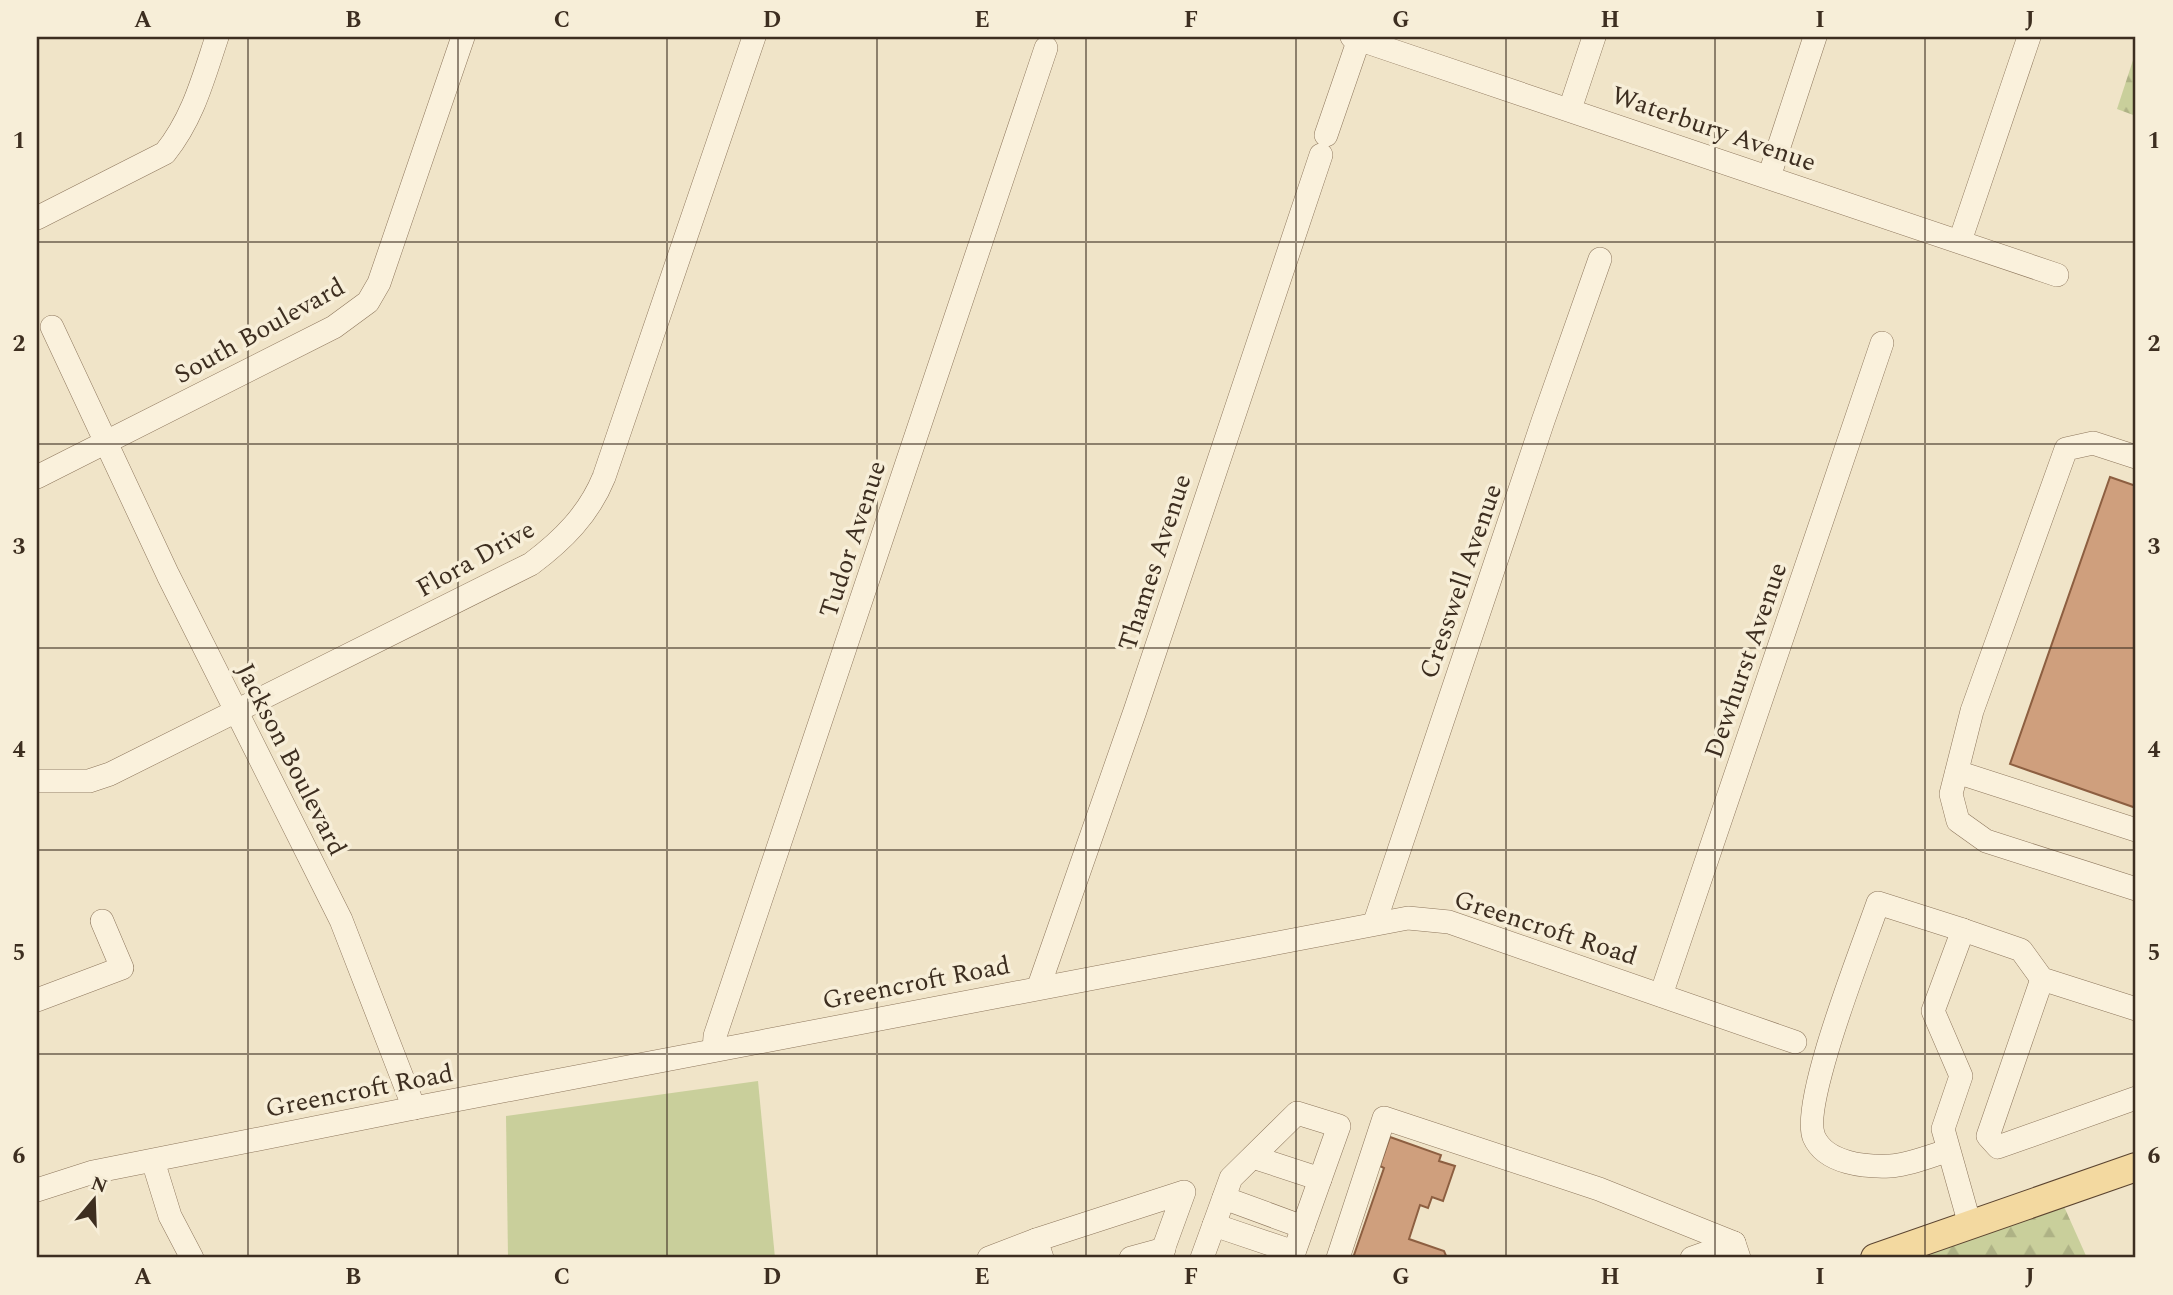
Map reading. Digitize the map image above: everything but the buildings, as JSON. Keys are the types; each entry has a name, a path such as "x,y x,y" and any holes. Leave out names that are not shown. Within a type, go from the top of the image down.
{"main road":[{"path":"1875,1258 2136,1167"}],"street":[{"path":"37,218 165,153 190,117 217,37"},
{"name":"South Boulevard","path":"37,477 334,327 368,302 379,283 463,37"},
{"name":"Flora Drive","path":"37,781 89,781 110,774 531,564 555,546 585,513 604,477 754,37"},
{"path":"1570,109 1594,37"},
{"path":"1769,177 1815,37"},
{"path":"1960,240 2029,37"},
{"name":"Waterbury Avenue","path":"1362,39 2057,275"},
{"name":"Thames Avenue","path":"1039,986 1362,39"},
{"name":"Tudor Avenue","path":"714,1050 715,1036 1046,48"},
{"name":"Cresswell Avenue","path":"1375,922 1601,259"},
{"name":"Jackson Boulevard","path":"51,327 168,575 341,920 414,1108"},
{"name":"Dewhurst Avenue","path":"1661,995 1882,343"},
{"path":"2136,457 2093,443 2066,449 1972,711 1951,794 1958,821 1986,841 2136,890"},
{"path":"1956,772 2136,830"},
{"path":"1947,1152 1892,1166 1854,1164 1835,1157 1814,1137 1812,1118 1819,1074 1878,903 2021,950 2042,979 2136,1009"},
{"name":"Greencroft Road","path":"37,1190 93,1172 414,1108 1039,986 1408,918 1449,922 1795,1042"},
{"path":"37,1000 122,968 102,920"},
{"path":"1963,930 1933,1012 1961,1076 1942,1129 1970,1225"},
{"path":"2042,979 1988,1136 1998,1147 2136,1097"},
{"path":"1202,1258 1231,1178 1297,1113 1339,1126 1293,1255 1214,1225"},
{"path":"1338,1258 1384,1118 1599,1189 1736,1251"},
{"path":"1253,1157 1320,1179"},
{"path":"153,1161 170,1216 192,1258"},
{"path":"989,1258 1039,1249 1184,1192 1162,1253 1131,1258"},
{"path":"1224,1198 1303,1227"},
{"path":"1692,1258 1736,1251"}],"green space":[{"path":"2136,51 2136,116 2117,109"},
{"path":"758,1081 775,1258 508,1258 506,1116"},
{"path":"2058,1193 2087,1258 1875,1258"}]}
